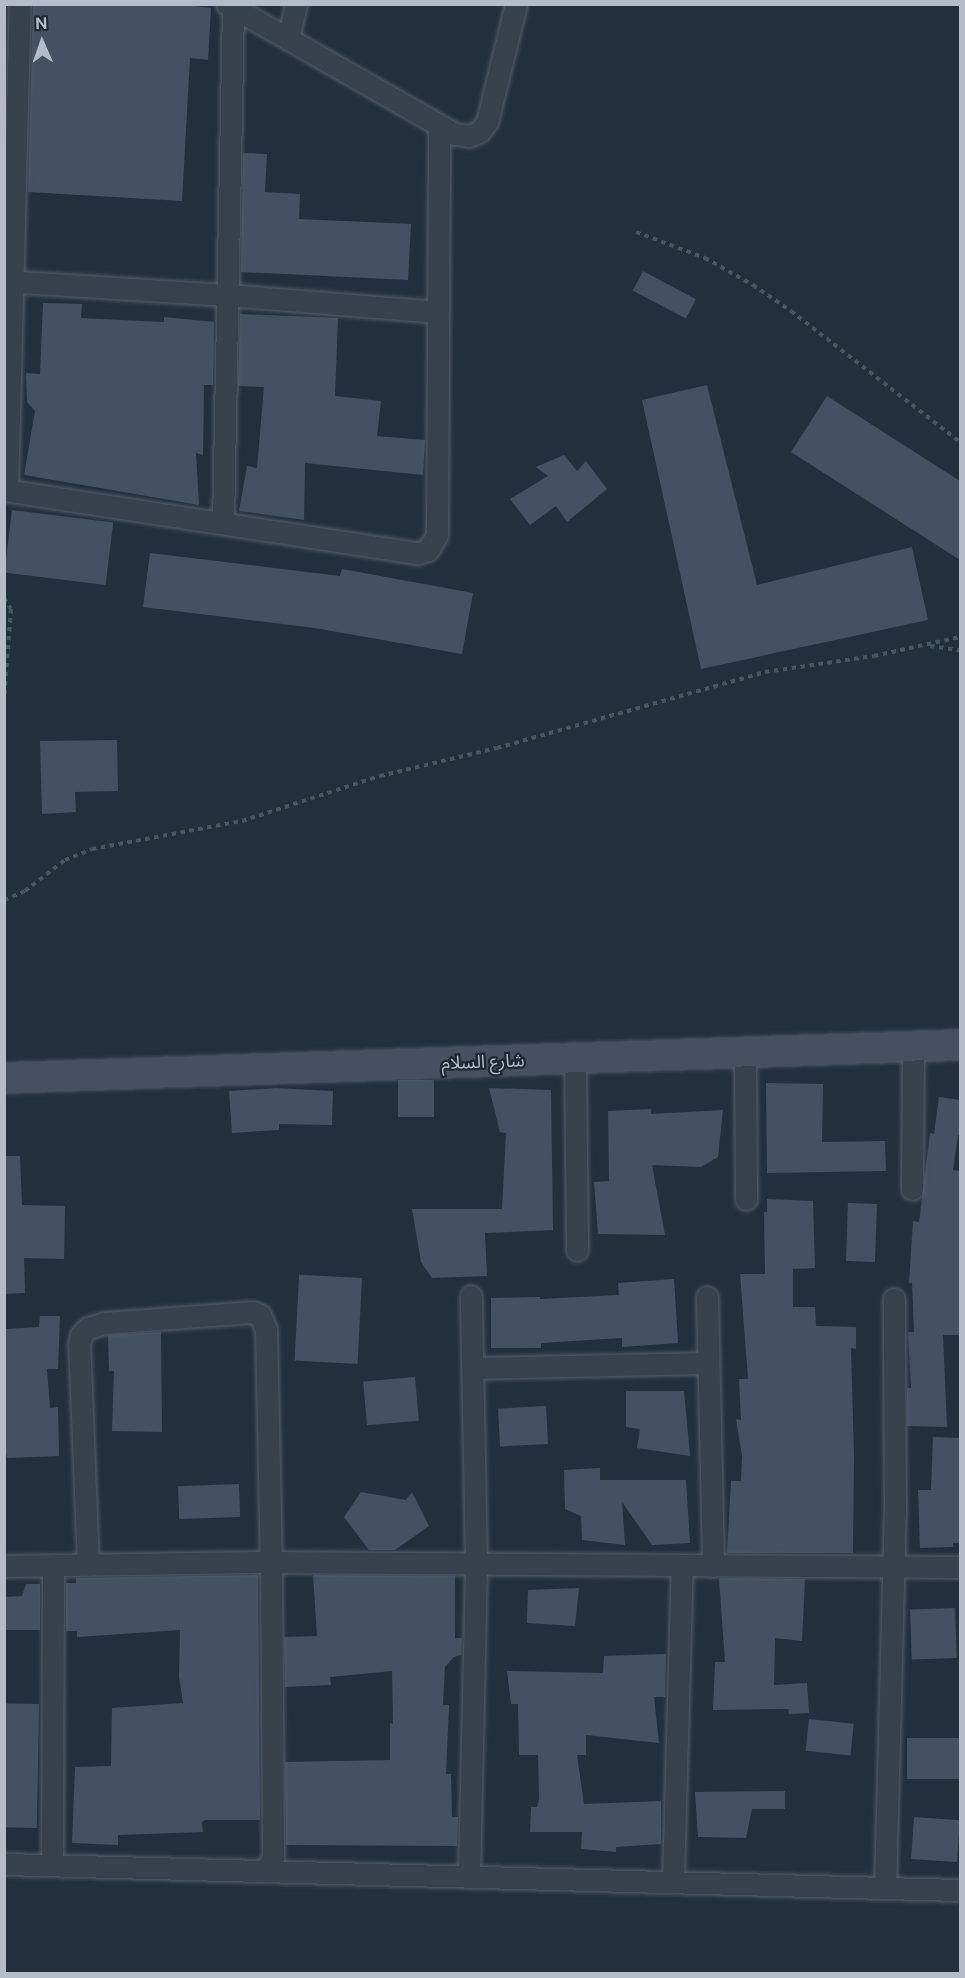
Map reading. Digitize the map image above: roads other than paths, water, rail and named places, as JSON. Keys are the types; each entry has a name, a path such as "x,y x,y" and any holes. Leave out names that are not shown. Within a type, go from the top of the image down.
{"main road":[{"name":"شارع السلام","path":"4,1078 960,1045"}],"street":[{"path":"20,4 9,281 6,490 418,553 433,546 437,536 439,125"},
{"path":"288,39 296,4"},
{"path":"223,523 230,6 455,134 469,136 479,132 487,122 516,4"},
{"path":"9,281 438,312"},
{"path":"912,1189 913,1047"},
{"path":"745,1052 746,1199"},
{"path":"575,1058 577,1250"},
{"path":"469,1875 476,1564 471,1296"},
{"path":"707,1297 713,1566"},
{"path":"885,1888 896,1445 894,1299"},
{"path":"88,1565 79,1345 81,1335 88,1328 104,1323 253,1312 260,1316 266,1329 271,1562 273,1857 266,1871"},
{"path":"473,1368 708,1363"},
{"path":"4,1566 271,1562 960,1568"},
{"path":"52,1865 53,1565"},
{"path":"673,1881 682,1566"},
{"path":"4,1864 960,1890"}]}
